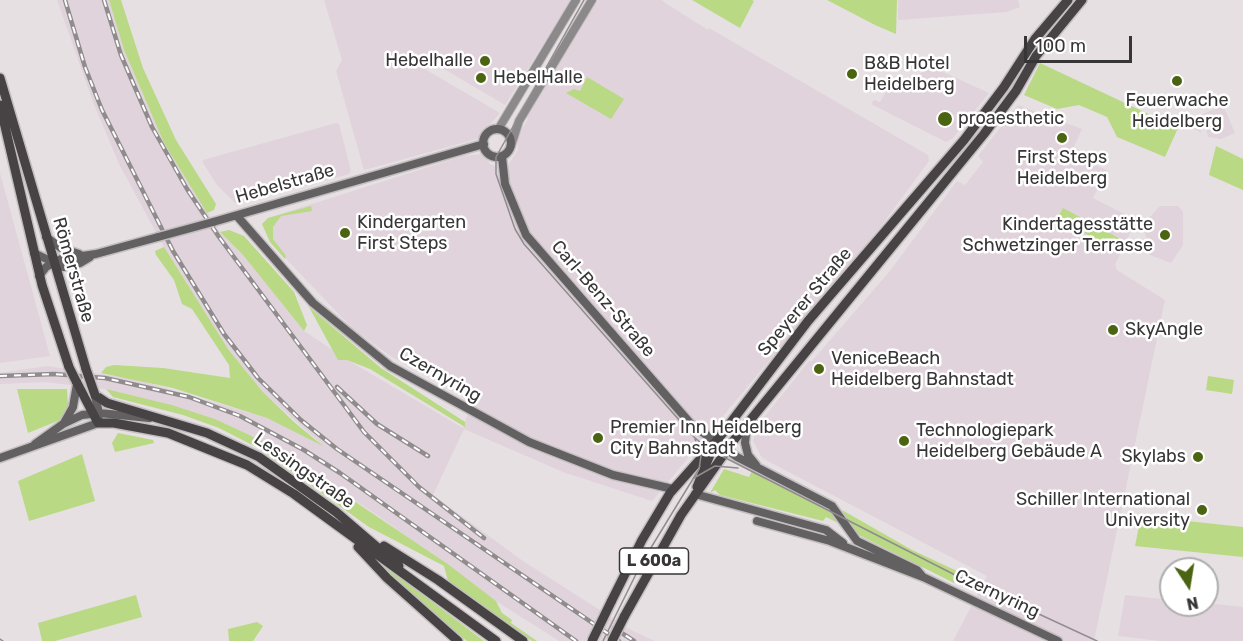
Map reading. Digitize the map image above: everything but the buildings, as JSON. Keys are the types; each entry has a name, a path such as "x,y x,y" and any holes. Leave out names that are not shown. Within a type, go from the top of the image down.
{"main road":[{"name":"Speyerer Straße","path":"592,641 642,540 672,491 715,442 803,327 971,131 1004,87 1035,39 1068,0"},
{"name":"Speyerer Straße","path":"612,641 649,569 693,496 726,450 984,134 1016,91 1036,56 1082,0"},
{"name":"Römerstraße","path":"0,78 53,263 95,395"},
{"name":"Römerstraße","path":"0,105 39,276 69,367 77,384 79,396 97,417"},
{"path":"499,128 507,132 511,147 502,157 492,155 484,144 486,133 499,128"},
{"name":"Hebelstraße","path":"39,276 53,263 82,255 96,254 237,216 484,144"},
{"name":"Carl-Benz-Straße","path":"502,157 505,184 526,235 644,373 691,424 715,442"},
{"name":"Czernyring","path":"237,216 313,303 390,366 529,442 614,475 672,491"},
{"path":"46,237 61,248 82,255"},
{"path":"34,252 53,263"},
{"name":"Hebelstraße","path":"53,263 63,267 80,263 96,254"},
{"path":"95,395 97,417"},
{"path":"95,395 106,403 168,421"},
{"path":"35,444 63,424 79,396"},
{"path":"63,424 97,417"},
{"path":"0,458 97,417"},
{"name":"Lessingstraße","path":"97,417 168,421 229,441 259,457 309,491 370,540 409,576"},
{"name":"Lessingstraße","path":"97,417 168,433 247,465 294,494 351,538 409,576 496,641"},
{"path":"747,423 745,440 748,455 758,467"},
{"path":"693,496 715,442"},
{"name":"Czernyring","path":"715,442 832,506 857,541 917,570 923,577"},
{"path":"247,465 259,457"},
{"name":"Czernyring","path":"693,496 826,530 851,549"},
{"name":"Czernyring","path":"757,521 851,549 923,577 1058,641"},
{"path":"351,538 387,578 458,641"},
{"path":"370,540 390,549 438,580 523,641"}],"street":[{"path":"499,128 576,0"},
{"path":"511,147 519,121 592,0"}],"shaded area":[{"path":"57,0 109,0 124,50 164,143 220,232 243,255 304,331 351,362 463,428 473,400 392,357 353,329 270,242 262,224 268,218 463,156 483,154 491,165 507,167 518,150 517,137 528,119 526,117 569,41 598,0 661,0 708,30 709,28 928,155 929,161 879,229 652,501 563,472 464,429 433,495 523,561 631,630 655,641 559,641 496,601 380,517 271,445 215,419 172,405 105,389 45,382 0,384 0,373 47,366 135,379 267,418 320,443 262,391 228,349 164,247 119,164 93,102"},
{"path":"324,0 571,0 505,105 429,60 423,68 500,113 477,139 364,170 336,71 342,60"},
{"path":"898,0 1018,0 1020,7 1007,12 898,20"},
{"path":"934,68 989,93 953,138 946,142 871,104 874,100 880,102 890,85"},
{"path":"1018,105 1082,129 1070,155 1107,170 1093,198 1136,220 1115,265 1117,270 1165,300 1094,641 953,641 987,576 762,458 753,441 757,426 809,361 812,361 889,272 957,181 965,185 983,162 978,156"},
{"path":"1223,105 1235,133 1221,139 1208,137 1206,129 1199,126 1202,133 1183,123"},
{"path":"339,124 351,171 349,174 236,204 217,185 203,163 203,160"},
{"path":"0,173 50,356 0,363"},
{"name":"Kindertagesstätte Schwetzinger Terrasse","path":"1160,206 1178,206 1183,212 1183,245 1171,263 1150,255 1144,241 1147,239 1144,230 1148,219"},
{"path":"1125,595 1159,599 1159,617 1219,617 1219,604 1243,607 1243,641 1160,641 1118,636"}],"green space":[{"path":"109,0 121,0 143,68 176,140 216,204 214,210 207,213 164,143 124,50"},
{"path":"692,0 752,0 754,1 740,28"},
{"path":"827,0 897,0 896,34 875,25"},
{"path":"1040,63 1178,128 1165,157 1117,137 1107,117 1079,105 1057,109 1024,95"},
{"path":"587,77 624,99 611,119 566,93 574,89 580,91"},
{"path":"1216,146 1243,159 1243,190 1209,175"},
{"path":"311,206 312,211 281,216 273,227 273,239 286,256 285,259 270,242 262,224 268,218"},
{"path":"1063,208 1126,242 1120,254 1058,217"},
{"path":"229,230 244,236 294,292 307,325 304,331 243,255 220,232"},
{"path":"164,247 228,349 262,391 323,446 267,418 173,388 101,373 106,367 114,365 163,368 230,378 229,365 192,309 182,304 174,280 156,255 155,251"},
{"path":"309,307 381,368 465,422 465,427 370,369 347,360 338,360"},
{"path":"1208,376 1234,380 1232,394 1206,390"},
{"path":"17,389 67,389 68,406 60,420 28,433"},
{"path":"106,389 172,405 215,419 271,445 449,565 496,601 502,613 512,620 511,623 537,641 532,641 448,581 444,566 369,527 258,448 219,428 183,415 113,397"},
{"path":"118,433 153,440 154,443 115,452 112,443"},
{"path":"82,454 95,501 29,521 18,481"},
{"path":"724,469 749,477 753,469 830,509 840,524 826,517 823,521 720,495 715,490 710,493"},
{"path":"842,510 912,550 957,571 954,583 855,533"},
{"path":"1141,516 1243,527 1243,557 1135,546"},
{"path":"378,562 484,641 467,641 376,563"},
{"path":"136,595 142,617 55,641 42,641 38,623"},
{"path":"257,622 263,626 253,641 229,641 228,629"}],"tram line":[{"path":"584,0 496,157 496,174 515,229 524,244 694,437 708,449 959,577 1097,641"},
{"path":"603,641 641,564 699,469 701,456 695,439"},
{"path":"694,478 715,466 738,468"}],"railway":[{"path":"65,0 85,67 102,110 173,251 224,334 258,378 301,420 337,449 619,641"},
{"path":"104,0 121,55 152,127 187,189 219,237 364,432 419,487 484,538"},
{"path":"0,376 54,374 105,378 189,397 240,416 304,450 340,473 576,641"},
{"path":"337,387 377,424 428,456"},
{"path":"614,628 634,641"}],"place":[{"name":"Hebelhalle","path":"485,61"},
{"name":"B&B Hotel Heidelberg","path":"852,74"},
{"name":"HebelHalle","path":"481,78"},
{"name":"Feuerwache Heidelberg","path":"1177,81"},
{"name":"proaesthetic","path":"945,119"},
{"name":"First Steps Heidelberg","path":"1062,138"},
{"name":"Kindergarten First Steps","path":"345,233"},
{"name":"Kindertagesstätte Schwetzinger Terrasse","path":"1165,235"},
{"name":"SkyAngle","path":"1113,330"},
{"name":"VeniceBeach Heidelberg Bahnstadt","path":"819,369"},
{"name":"Premier Inn Heidelberg City Bahnstadt","path":"598,438"},
{"name":"Technologiepark Heidelberg Gebäude A","path":"904,441"},
{"name":"Skylabs","path":"1198,457"},
{"name":"Schiller International University","path":"1202,510"}]}
